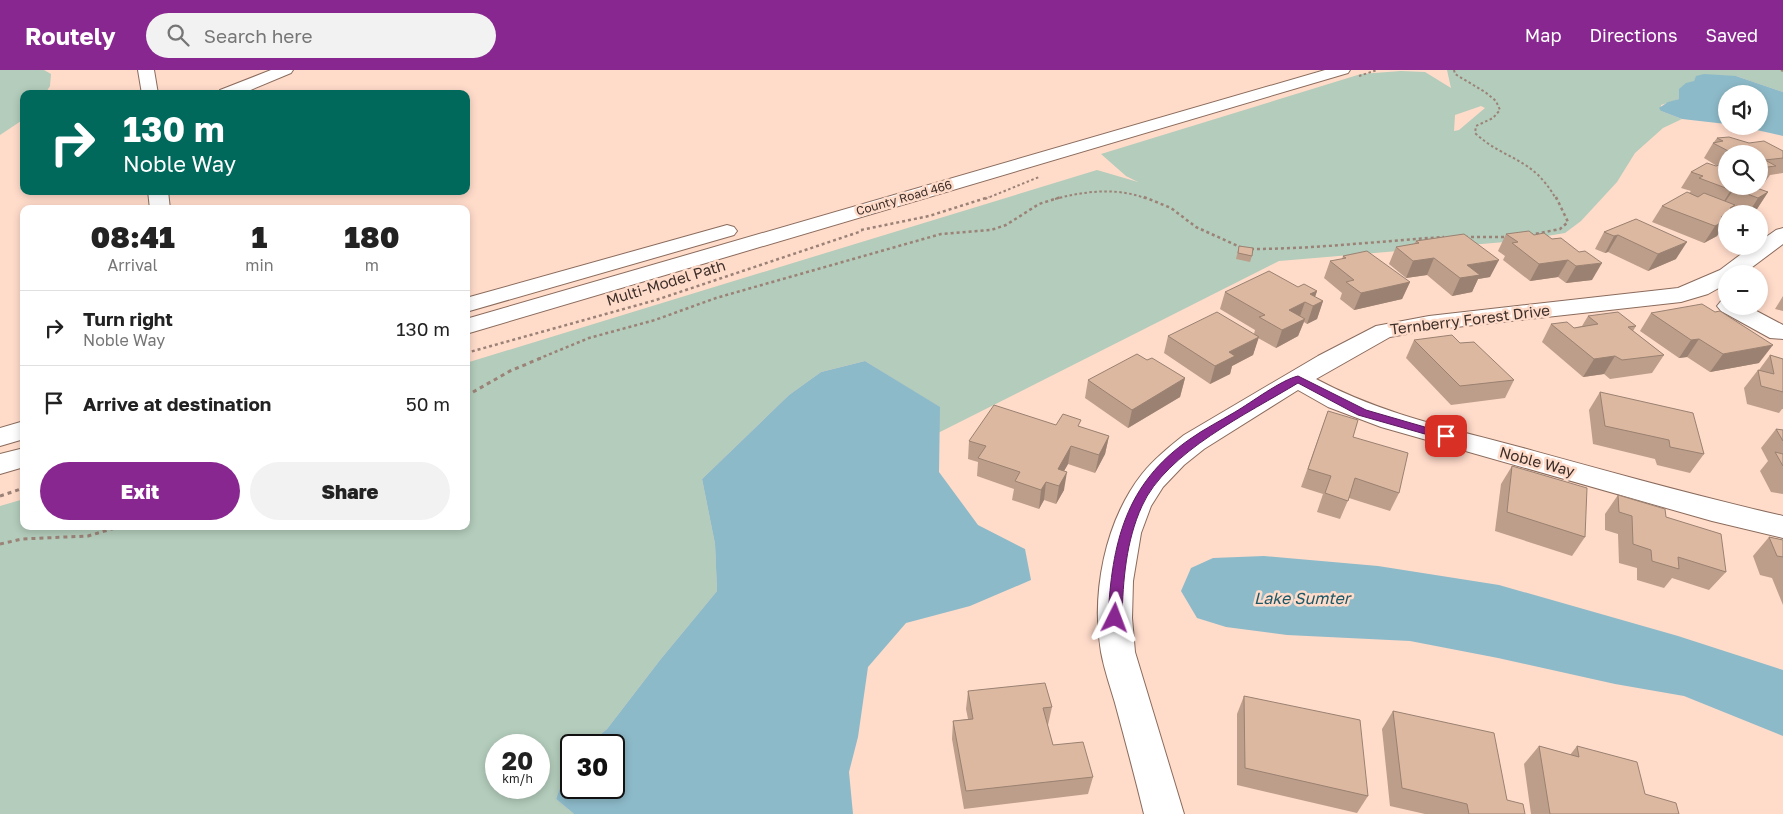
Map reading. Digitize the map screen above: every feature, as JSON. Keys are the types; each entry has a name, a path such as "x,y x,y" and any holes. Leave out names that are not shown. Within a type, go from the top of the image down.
{"main road":[{"path":"146,70 149,90"},
{"path":"236,90 285,70"},
{"name":"County Road 466","path":"470,304 1293,70"},
{"name":"County Road 466","path":"470,326 1342,70"},
{"name":"Ternberry Forest Drive","path":"1740,265 1783,234"},
{"name":"Ternberry Forest Drive","path":"1164,814 1118,652 1115,618 1117,581 1126,533 1136,504 1153,480 1174,458 1194,442 1366,339 1404,326 1656,299 1698,290 1718,279"},
{"path":"1698,290 1718,301"},
{"path":"1743,315 1782,339"},
{"name":"Noble Way","path":"1298,379 1337,401 1390,421 1694,505 1783,527"},
{"path":"0,437 20,431"},
{"path":"0,464 20,458"}],"path":[{"path":"1454,70 1455,74 1496,101 1500,110 1493,118 1476,126 1475,133 1489,146 1514,156 1545,180 1553,190 1568,222 1560,229 1520,236"},
{"path":"470,394 510,371 589,338 656,320 716,298 863,258 941,234 991,230 1020,217 1039,204 1057,198 1084,193 1121,191 1154,200 1171,208 1196,227 1242,248 1264,251 1445,237"},
{"name":"Multi-Model Path","path":"470,352 655,300 749,268 799,254 872,228"},
{"path":"1464,237 1511,236"},
{"path":"0,496 20,489"},
{"path":"0,544 22,538 88,536 108,530"}],"green space":[{"path":"0,70 44,70 51,74 50,86 48,90 20,90 20,122 0,135"},
{"path":"1447,70 1783,70 1783,92 1768,87 1768,85 1762,85 1736,76 1697,76 1694,81 1679,93 1679,99 1661,105 1661,111 1682,119 1663,128 1635,153 1617,182 1581,221 1565,233 1517,241 1279,261 938,433 939,407 865,361 821,372 789,395 702,479 715,544 717,591 660,660 607,729 601,734 560,734 560,788 556,799 574,814 0,814 0,506 20,500 20,530 470,530 470,362 1097,170 1138,182 1126,176 1101,154 1361,74 1401,71 1425,72 1451,88","holes":["1481,106 1485,108 1459,130 1454,131 1455,115"]}],"water":[{"path":"1704,74 1736,76 1762,85 1718,85 1718,123 1682,119 1661,111 1659,108 1668,102 1679,99 1679,89 1686,83 1694,81 1696,76"},
{"path":"1768,87 1783,92 1783,136 1768,133"},
{"path":"865,361 940,407 939,472 978,525 1025,549 1031,580 970,606 906,623 868,667 858,737 849,772 853,814 574,814 556,799 560,788 560,799 625,799 625,734 601,734 717,591 715,544 702,479 789,395 821,372"},
{"name":"Lake Sumter","path":"1264,556 1378,566 1499,585 1678,636 1783,670 1783,736 1684,696 1615,684 1498,658 1410,641 1287,635 1226,627 1197,618 1181,591 1191,568 1213,558"}],"building":[{"path":"1729,137 1749,143 1764,141 1783,151 1783,158 1768,160 1768,145 1718,146 1713,143 1723,141 1717,138"},
{"path":"1768,162 1776,166 1768,167"},
{"path":"1707,163 1718,165 1718,185 1699,178 1703,176 1691,172"},
{"path":"1687,192 1698,197 1704,193 1735,205 1718,205 1718,224 1715,226 1662,206"},
{"path":"1750,195 1763,195 1758,198"},
{"path":"1636,219 1687,242 1658,254 1618,235 1614,236 1604,232"},
{"path":"1529,231 1534,235 1544,233 1552,239 1561,238 1579,252 1585,251 1602,263 1576,266 1568,260 1539,264 1512,243 1518,242 1506,234"},
{"path":"1464,234 1499,260 1467,265 1480,275 1460,278 1434,258 1413,261 1396,247 1419,243 1416,241"},
{"path":"1239,246 1253,248 1252,256 1238,253"},
{"path":"1367,251 1410,282 1361,293 1346,282 1354,280 1330,261"},
{"path":"1269,271 1298,287 1304,284 1317,291 1310,294 1323,301 1313,306 1305,302 1289,310 1305,319 1282,330 1259,317 1265,315 1225,292"},
{"path":"1702,304 1715,312 1718,311 1718,315 1726,315 1773,345 1723,354 1699,339 1691,340 1651,313"},
{"path":"1217,312 1259,337 1229,352 1235,356 1215,366 1168,336"},
{"path":"1618,312 1636,326 1628,327 1664,355 1622,360 1615,356 1594,359 1551,324 1567,322 1574,328 1598,324 1588,316"},
{"path":"1452,335 1460,343 1474,342 1514,380 1460,386 1414,340"},
{"path":"1137,354 1147,360 1152,358 1185,378 1132,410 1088,380"},
{"path":"1770,355 1783,359 1783,392 1761,386 1758,370 1774,374"},
{"path":"1600,392 1693,413 1704,454 1670,447 1669,440 1605,426"},
{"path":"994,405 1056,425 1063,414 1081,420 1078,426 1109,436 1099,455 1071,446 1058,469 1067,472 1059,486 1046,482 1041,490 1015,481 1020,472 978,458 986,446 969,441"},
{"path":"1328,411 1358,420 1353,437 1408,453 1399,493 1355,478 1348,501 1325,493 1331,476 1308,469"},
{"path":"1776,429 1783,430 1783,441"},
{"path":"1775,452 1783,454 1783,466"},
{"path":"1512,466 1587,488 1585,537 1507,512"},
{"path":"1618,495 1665,509 1666,517 1721,534 1726,572 1678,557 1679,569 1652,561 1651,550 1633,544 1632,516 1619,512"},
{"path":"1769,537 1783,540 1783,557 1777,556"},
{"path":"1045,683 1052,707 1043,708 1053,745 1083,742 1093,777 966,791 953,721 973,719 968,691"},
{"path":"1244,696 1360,720 1368,796 1245,768"},
{"path":"1393,711 1494,733 1507,800 1523,804 1525,814 1469,814 1467,804 1402,788"},
{"path":"1539,746 1579,757 1577,746 1637,762 1645,794 1676,803 1679,814 1550,814"}],"route":[{"path":"1115,618 1117,581 1126,533 1136,504 1153,480 1174,458 1194,442 1298,379 1337,401 1362,412 1446,436"}]}
